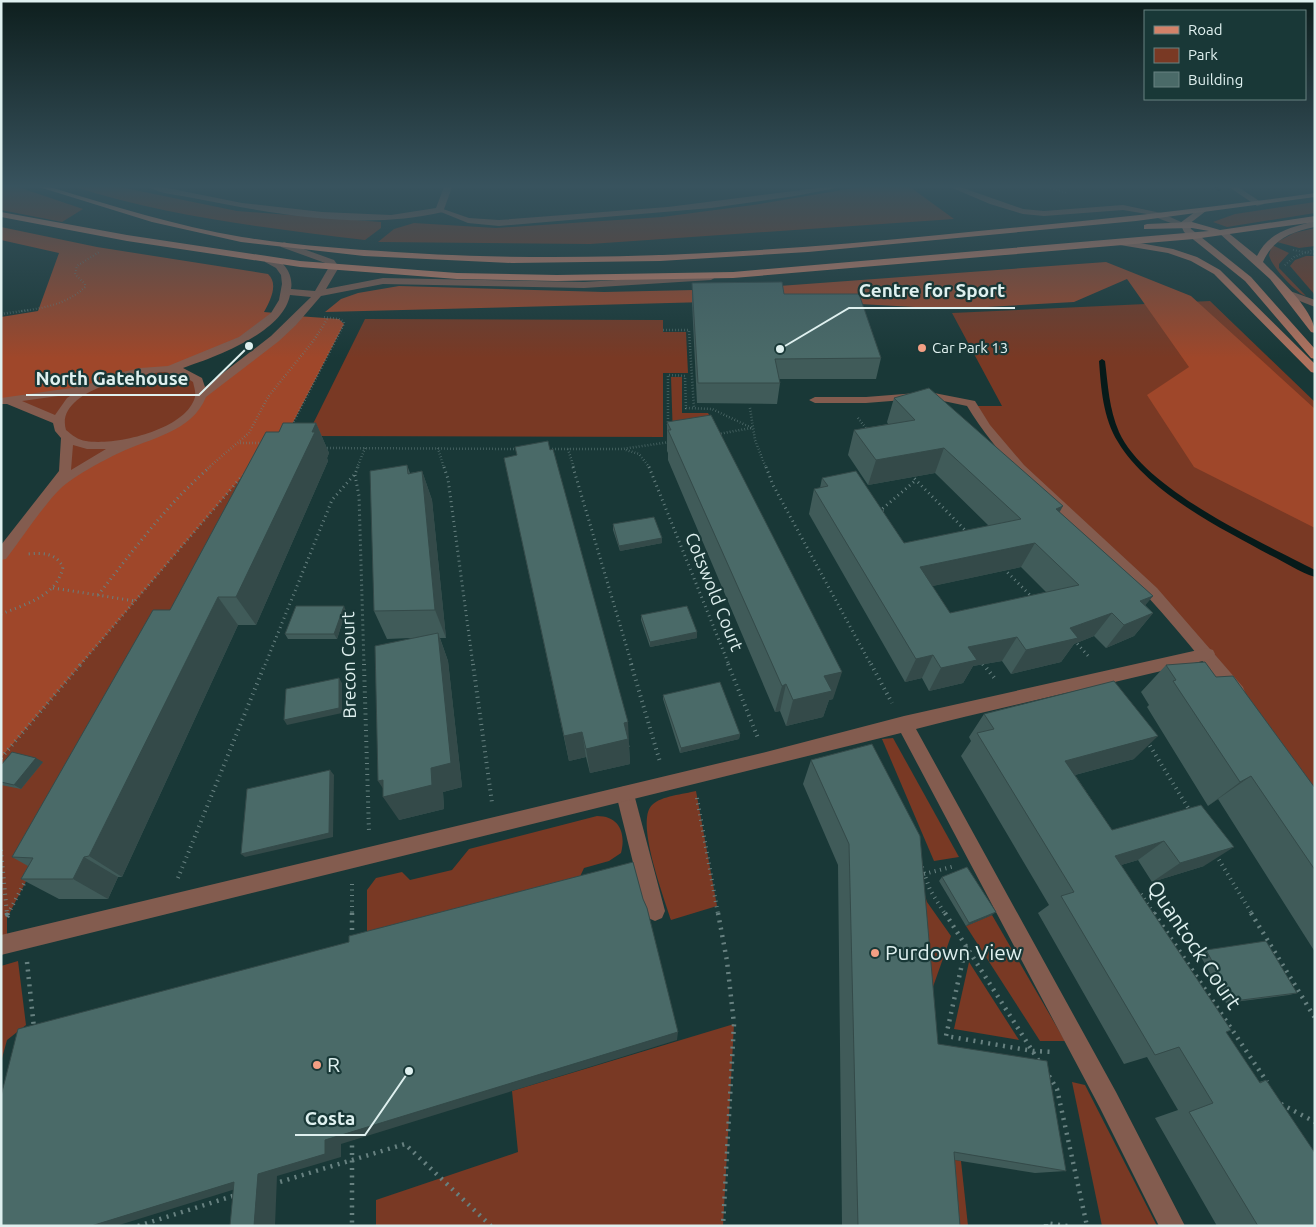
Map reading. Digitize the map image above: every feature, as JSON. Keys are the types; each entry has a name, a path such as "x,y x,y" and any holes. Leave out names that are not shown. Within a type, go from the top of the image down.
{"main road":[{"path":"167,244 268,260 334,267 510,278 638,278 733,275 1108,244"},
{"path":"280,244 407,256 572,261 792,252 883,251 970,244"},
{"path":"792,252 871,244"}],"street":[{"path":"1130,244 1170,251 1194,259 1217,272 1315,370"},
{"path":"1204,244 1248,279 1315,356"},
{"path":"1236,244 1259,262 1290,294 1314,328"},
{"path":"1259,262 1263,250 1268,244"},
{"path":"56,486 96,460 134,442 159,433 180,421 194,408 201,395 274,340 316,294 334,267 331,262 322,258 284,245"},
{"path":"6,401 88,388 130,372 171,369 215,353 242,340 275,313 287,292 285,269 268,260"},
{"path":"287,292 316,294 383,282 584,285 733,275"},
{"path":"1290,294 1315,304"},
{"path":"171,369 185,372 195,378 200,386 201,395"},
{"path":"88,388 73,398 63,410 58,421 60,431 67,438 92,446 134,442"},
{"path":"815,400 858,400 928,395 971,403 984,427 1009,457 1139,578 1180,620 1243,700"},
{"path":"6,401 58,421"},
{"path":"2,554 56,486 65,471 67,438"},
{"path":"11,942 693,778 904,723 1207,654"},
{"path":"904,723 1083,1054 1173,1226"},
{"path":"625,794 655,911"}],"path":[{"path":"1,314 49,306 78,294 85,287 85,284 75,274 76,268 86,258 106,248"},
{"path":"1315,249 1303,253 1315,254"},
{"path":"290,429 343,326 342,320 316,317"},
{"path":"98,595 152,527 188,486 205,469 240,443 249,433 268,397 314,340 328,318"},
{"path":"663,330 689,330 694,408"},
{"path":"668,442 668,375 685,376 686,408 712,409 752,428"},
{"path":"858,400 858,419 869,431"},
{"path":"750,408 752,428 773,485 904,723"},
{"path":"712,435 752,428"},
{"path":"538,449 622,449 678,440"},
{"path":"240,443 264,443"},
{"path":"316,448 518,449"},
{"path":"168,904 191,843 332,500 355,474 365,448"},
{"path":"438,448 448,479 494,826"},
{"path":"568,449 666,784"},
{"name":"Cotswold Court","path":"622,449 639,454 649,466 766,760"},
{"path":"1,758 246,472"},
{"path":"909,473 971,535"},
{"name":"Brecon Court","path":"355,474 358,496 366,805 370,856"},
{"path":"238,490 241,477"},
{"path":"886,518 881,510 916,480"},
{"path":"1,614 53,588 60,580 63,569 61,562 55,556 44,554 2,554"},
{"path":"998,563 1040,605"},
{"path":"53,588 136,601"},
{"path":"1074,640 1106,678"},
{"path":"981,661 1009,698"},
{"path":"1146,738 1192,814"},
{"path":"693,778 727,961 734,1024 723,1226"},
{"path":"1212,848 1315,1018"},
{"path":"1,850 11,942 34,1034"},
{"path":"352,860 352,942"},
{"path":"924,874 978,860"},
{"path":"921,864 930,890 1042,1066"},
{"path":"7,918 29,875"},
{"name":"Quantock Court","path":"1137,889 1268,1084"},
{"path":"966,946 946,1036 1032,1051 1083,1054"},
{"path":"1047,1074 1057,1089 1088,1226"},
{"path":"1278,1099 1283,1106 1315,1122"},
{"path":"352,1129 352,1226"},
{"path":"269,1185 405,1144 491,1226"},
{"path":"138,1226 241,1194"},
{"path":"1046,1226 1046,1223 1068,1226"}],"green space":[{"path":"1285,244 1315,244 1315,246 1299,248"},
{"path":"1272,245 1289,253 1279,264 1279,268 1306,296 1290,285 1274,266 1269,255"},
{"path":"1306,256 1315,256 1315,295 1290,266 1295,260"},
{"path":"1210,301 1315,402 1315,791 1180,620 1037,484 973,406 1002,406 952,313"},
{"path":"365,319 663,320 663,332 686,332 688,373 663,373 663,437 307,436"},
{"path":"171,369 195,378 201,395 180,421 56,486 67,438 58,421 11,401 108,378"},
{"path":"671,377 682,377 682,413 708,413 717,429 673,438"},
{"path":"241,477 234,503 122,697 7,918 7,943 1,945 1,758"},
{"path":"893,738 959,857 934,861 882,739"},
{"path":"696,791 717,906 671,920 652,860 647,826 648,814 652,805 661,799"},
{"path":"597,816 611,819 620,827 623,839 621,853 609,861 584,868 577,883 367,938 367,890 376,878 402,872 410,880 452,870 469,849"},
{"path":"921,882 927,902 951,936 917,1032"},
{"path":"992,915 1065,1041 1040,1041 966,926"},
{"path":"18,961 26,1025 7,1040 1,1062 1,966"},
{"path":"969,962 1019,1040 954,1029"},
{"path":"734,1024 723,1226 376,1226 376,1200 518,1152 512,1091"},
{"path":"1072,1082 1085,1085 1157,1226 1102,1226"},
{"path":"932,1156 961,1161 968,1226 937,1226"}],"shaded area":[{"path":"20,244 84,244 268,274 273,283 273,288 271,298 264,312 275,313 254,332 171,369 151,369 88,388 1,401 1,317 38,311 59,253"},
{"path":"1106,262 1191,296 1315,409 1315,528 1194,467 1147,395 1189,367 1127,279 1074,302 952,309 785,300 325,312 341,299 358,293 399,286 604,292 739,289"},
{"path":"297,316 339,319 344,324 285,438 251,466 1,758 1,555 56,486 79,471 180,421 201,395"}],"building":[{"path":"782,282 784,294 859,294 881,358 775,359 780,383 698,383 692,283"},
{"path":"929,388 1063,506 1056,509 1153,596 1140,601 1153,613 1124,625 1112,613 1070,628 1078,638 1026,650 1017,637 968,647 977,660 941,668 933,655 916,659 814,489 828,486 822,478 856,471 904,543 1021,519 944,448 876,460 854,430 915,420 894,398","holes":["1035,543 1079,585 950,613 920,567"]},
{"path":"711,415 842,672 824,676 832,691 793,700 786,684 782,686 668,430 671,430 667,422"},
{"path":"283,423 316,423 312,432 315,432 236,597 218,597 89,856 84,857 73,879 21,879 33,858 12,857 153,610 170,610 266,432 279,432"},
{"path":"548,441 550,450 553,449 628,722 624,723 628,739 586,749 582,732 564,736 504,458 517,455 515,447"},
{"path":"407,465 408,474 422,471 435,610 374,611 370,471"},
{"path":"654,517 662,538 619,546 613,524"},
{"path":"296,606 344,606 334,634 285,634"},
{"path":"687,606 697,632 650,642 641,615"},
{"path":"438,633 451,763 431,768 432,785 383,797 383,780 378,781 375,646"},
{"path":"1205,662 1216,677 1233,676 1315,788 1315,870 1251,776 1240,782 1173,681 1176,680 1166,665"},
{"path":"339,678 339,708 284,720 286,689"},
{"path":"1114,681 1158,736 1065,761 1112,830 1201,805 1234,847 1180,863 1164,841 1115,856 1231,1030 1226,1032 1260,1083 1266,1080 1315,1153 1315,1226 1258,1226 1189,1112 1213,1103 1179,1047 1155,1055 1061,896 1074,892 977,733 994,729 984,714"},
{"path":"720,682 740,734 681,748 663,695"},
{"name":"Purdown View","path":"872,744 920,836 938,1044 1047,1061 1066,1171 954,1152 960,1226 858,1226 849,844 811,760"},
{"path":"12,752 36,758 14,785 1,782 1,765"},
{"path":"330,770 329,833 241,854 247,789"},
{"name":"R","path":"633,862 647,908 678,1032 325,1140 325,1154 258,1174 254,1226 230,1226 234,1182 91,1226 1,1226 1,1096 18,1029 349,942 349,936"},
{"path":"967,867 996,912 969,923 942,877"},
{"path":"1266,941 1297,993 1234,1001 1206,950"}],"waterway":[{"path":"1102,361 1107,403 1112,423 1121,442 1135,461 1156,481 1209,517 1315,574"}],"place":[{"name":"North Gatehouse","path":"249,346"},
{"name":"Car Park 13","path":"922,348"},
{"name":"Centre for Sport","path":"780,349"},
{"name":"Purdown View","path":"875,953"},
{"name":"R","path":"317,1065"},
{"name":"Costa","path":"409,1071"}]}
